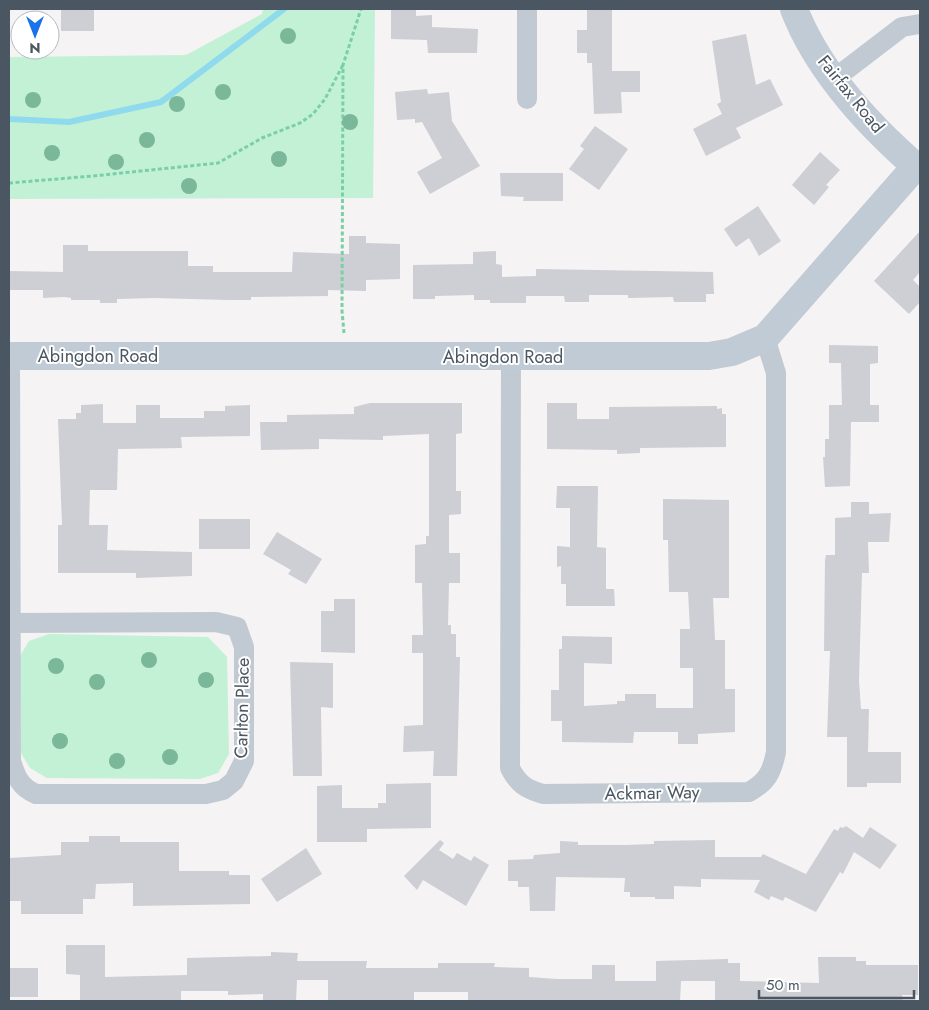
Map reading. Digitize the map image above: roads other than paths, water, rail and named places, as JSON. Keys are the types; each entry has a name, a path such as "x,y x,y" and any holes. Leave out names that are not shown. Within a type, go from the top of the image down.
{"street":[{"path":"527,9 527,99"},
{"name":"Fairfax Road","path":"794,9 810,42 834,79 880,132 918,168"},
{"path":"834,79 902,27 920,24"},
{"name":"Abingdon Road","path":"10,356 709,356 732,352 765,338 918,168"},
{"name":"Ackmar Way","path":"511,357 510,768 516,781 528,789 543,794 749,792 763,784 772,770 776,752 776,373 765,338"},
{"name":"Carlton Place","path":"10,356 11,761 16,777 25,789 36,794 206,794 223,790 234,781 244,761 244,647 237,628 216,622 11,623"}],"waterway":[{"path":"9,119 69,122 161,102 284,9"}]}
